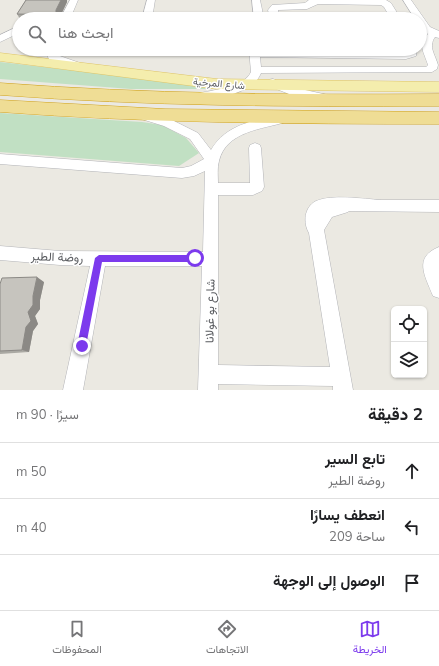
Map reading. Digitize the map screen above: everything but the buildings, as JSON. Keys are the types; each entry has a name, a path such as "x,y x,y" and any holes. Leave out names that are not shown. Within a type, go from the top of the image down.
{"highway":[{"name":"شارع المرخية","path":"0,89 76,95 183,100 439,100"},
{"path":"0,106 70,112 138,114 288,118 439,118"}],"main road":[{"name":"شارع المرخية","path":"0,57 241,86 439,87"}],"street":[{"path":"68,12 74,0"},
{"path":"148,12 150,0"},
{"path":"250,0 251,12"},
{"path":"256,0 258,12"},
{"path":"273,12 275,7 307,6 316,1 378,1 388,5 392,12"},
{"path":"427,30 436,37"},
{"path":"427,31 436,37"},
{"path":"0,40 12,33"},
{"path":"427,44 436,37"},
{"path":"263,70 428,70 433,65 427,50"},
{"path":"52,56 58,60 82,66"},
{"path":"183,100 214,94 241,86 256,75 258,56"},
{"path":"260,56 263,70 268,80 277,86 292,91 333,100"},
{"path":"0,159 182,173 194,171 212,161 194,136 168,123 138,114"},
{"name":"شارع بو غولانا","path":"208,382 212,161 223,142 229,136 245,128 288,118"},
{"path":"211,189 253,189 257,187 255,148"},
{"path":"208,382 342,383 316,230 318,229 324,216 334,210 377,208 382,206 439,207"},
{"name":"روضة الطير","path":"0,253 60,258 211,258"},
{"path":"439,254 431,260 430,264 439,290"},
{"path":"73,390 99,258"}],"green space":[{"path":"0,62 210,86 210,89 131,89 0,79"},
{"path":"0,113 142,122 162,125 186,138 199,153 179,166 0,152"}],"route":[{"path":"82,346 99,258 195,258"}]}
